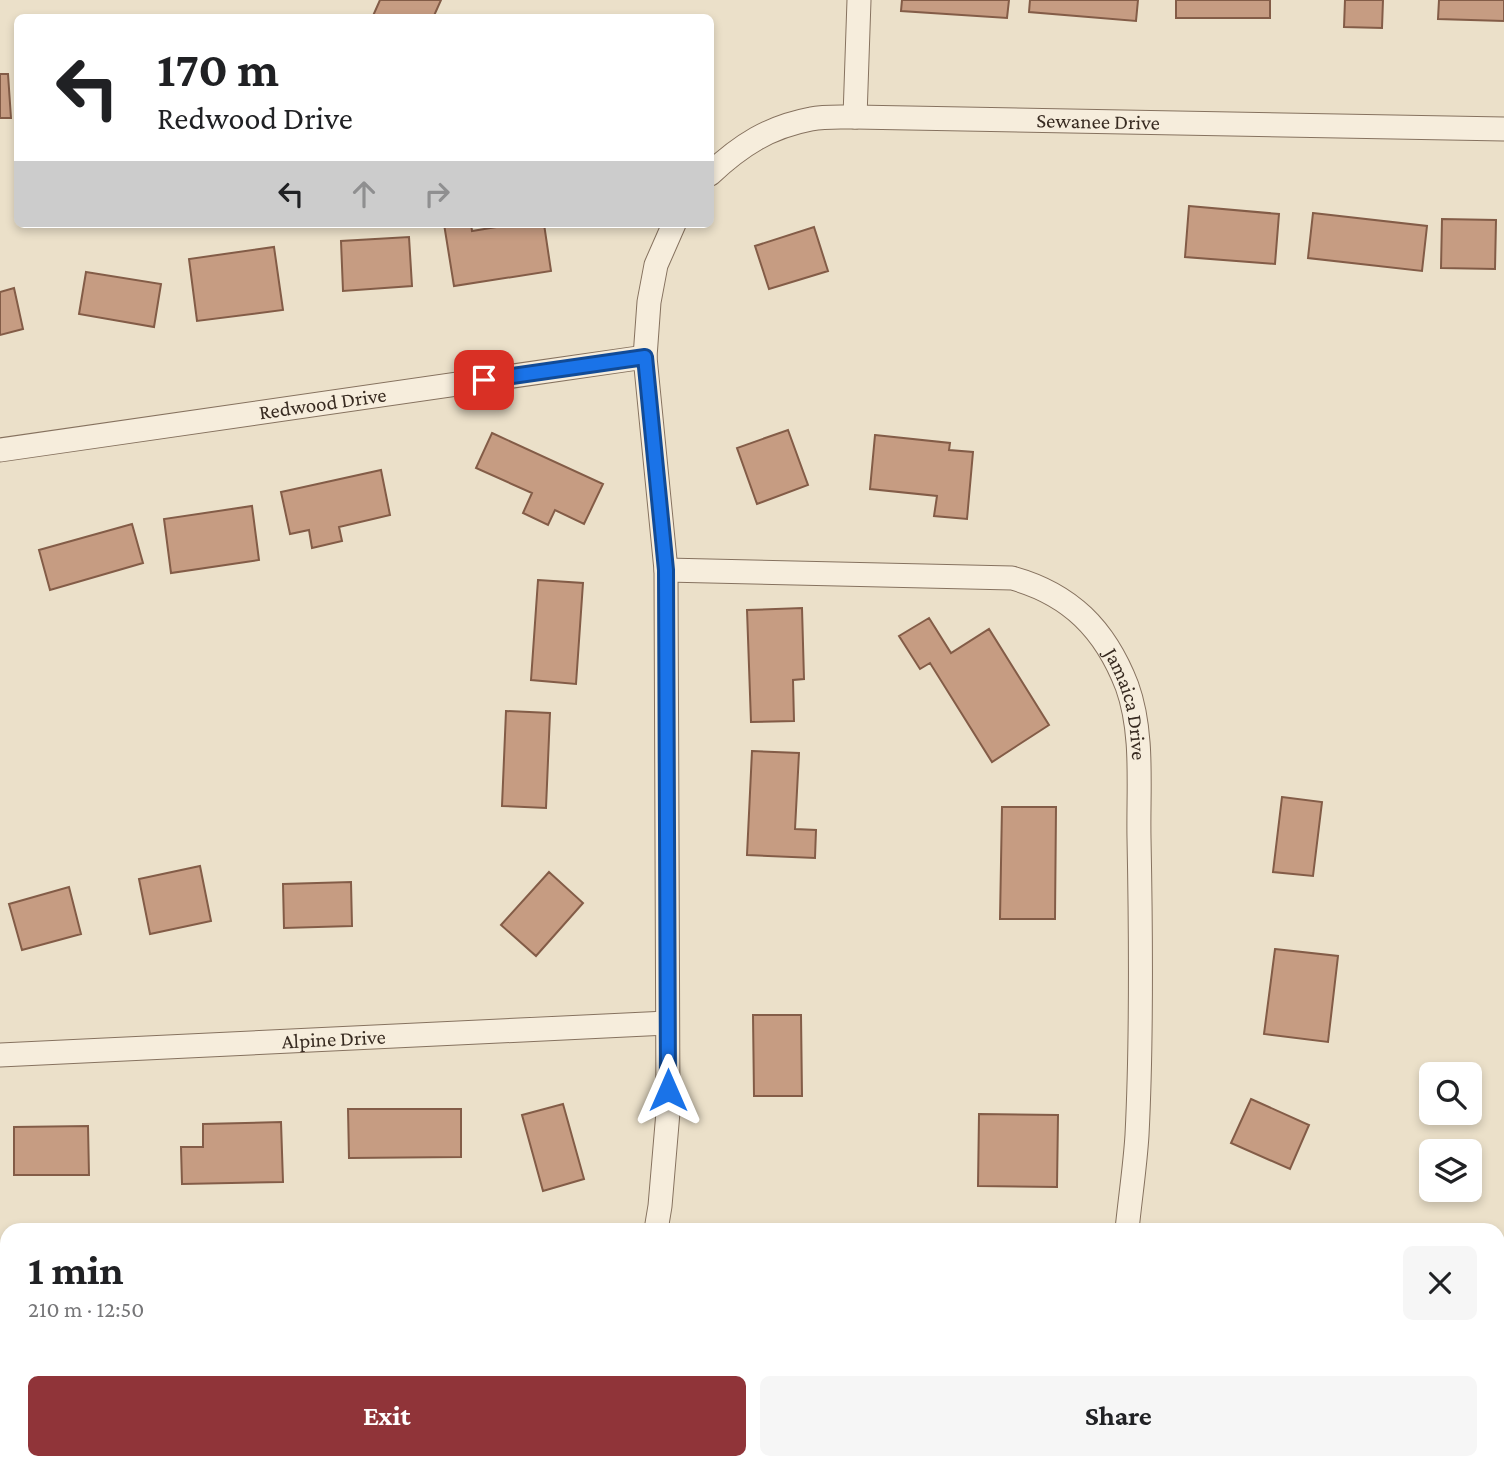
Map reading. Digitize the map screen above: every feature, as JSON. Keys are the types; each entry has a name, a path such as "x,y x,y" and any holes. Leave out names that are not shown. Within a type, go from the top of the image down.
{"street":[{"path":"855,117 859,0"},
{"name":"Sewanee Drive","path":"714,170 735,151 767,132 812,118 1504,129"},
{"path":"657,1223 668,1112 666,570 645,357 649,302 656,265 672,228"},
{"name":"Redwood Drive","path":"0,450 645,357"},
{"name":"Jamaica Drive","path":"666,570 1012,579 1039,586 1064,599 1090,623 1104,643 1127,687 1137,733 1142,988 1137,1138 1128,1223"},
{"name":"Alpine Drive","path":"0,1055 667,1023"}],"building":[{"path":"380,0 441,0 435,14 374,14"},
{"path":"902,0 1009,0 1007,18 901,11"},
{"path":"1030,0 1138,0 1136,21 1029,12"},
{"path":"1176,0 1270,0 1270,18 1176,18"},
{"path":"1345,0 1383,0 1382,28 1344,27"},
{"path":"1439,0 1504,0 1504,21 1438,19"},
{"path":"0,74 8,74 11,118 0,118"},
{"path":"1189,206 1279,214 1275,264 1185,257"},
{"path":"1313,213 1427,226 1422,271 1308,258"},
{"path":"1442,219 1496,220 1495,269 1441,268"},
{"path":"814,227 828,271 769,289 755,246"},
{"path":"445,228 472,228 472,231 490,228 545,228 551,271 454,286"},
{"path":"409,237 412,286 343,291 341,241"},
{"path":"274,247 283,310 197,321 189,259"},
{"path":"86,272 161,284 154,327 79,314"},
{"path":"14,288 23,329 0,335 0,292"},
{"path":"788,430 808,485 757,504 737,448"},
{"path":"492,433 603,484 584,524 555,510 548,525 523,513 532,493 476,468"},
{"path":"875,435 950,443 949,450 973,452 967,519 934,516 937,496 870,489"},
{"path":"381,470 390,515 339,527 342,541 312,548 309,530 290,534 281,492"},
{"path":"252,506 259,560 171,573 164,519"},
{"path":"132,524 143,563 50,590 39,550"},
{"path":"538,580 583,583 576,684 531,680"},
{"path":"802,608 804,679 793,680 794,721 751,722 747,610"},
{"path":"929,618 951,653 989,629 1049,725 992,762 930,663 920,669 899,636"},
{"path":"506,711 550,713 546,808 502,806"},
{"path":"752,751 799,753 795,829 816,830 815,858 747,855"},
{"path":"1282,797 1322,802 1313,876 1273,872"},
{"path":"1002,807 1056,807 1055,919 1000,919"},
{"path":"200,866 211,921 150,934 139,879"},
{"path":"549,872 583,903 536,956 501,925"},
{"path":"351,882 352,926 284,928 283,884"},
{"path":"69,887 81,934 22,950 9,904"},
{"path":"1275,949 1338,956 1328,1042 1264,1034"},
{"path":"753,1015 801,1015 802,1096 754,1096"},
{"path":"1251,1099 1309,1125 1290,1169 1231,1143"},
{"path":"563,1104 584,1179 543,1191 522,1115"},
{"path":"348,1109 461,1109 461,1157 349,1158"},
{"path":"979,1114 1058,1115 1057,1187 978,1186"},
{"path":"281,1122 283,1182 182,1184 181,1147 203,1147 203,1124"},
{"path":"88,1126 89,1175 14,1175 14,1127"}],"route":[{"path":"484,380 645,357 666,570 668,1090"}]}
